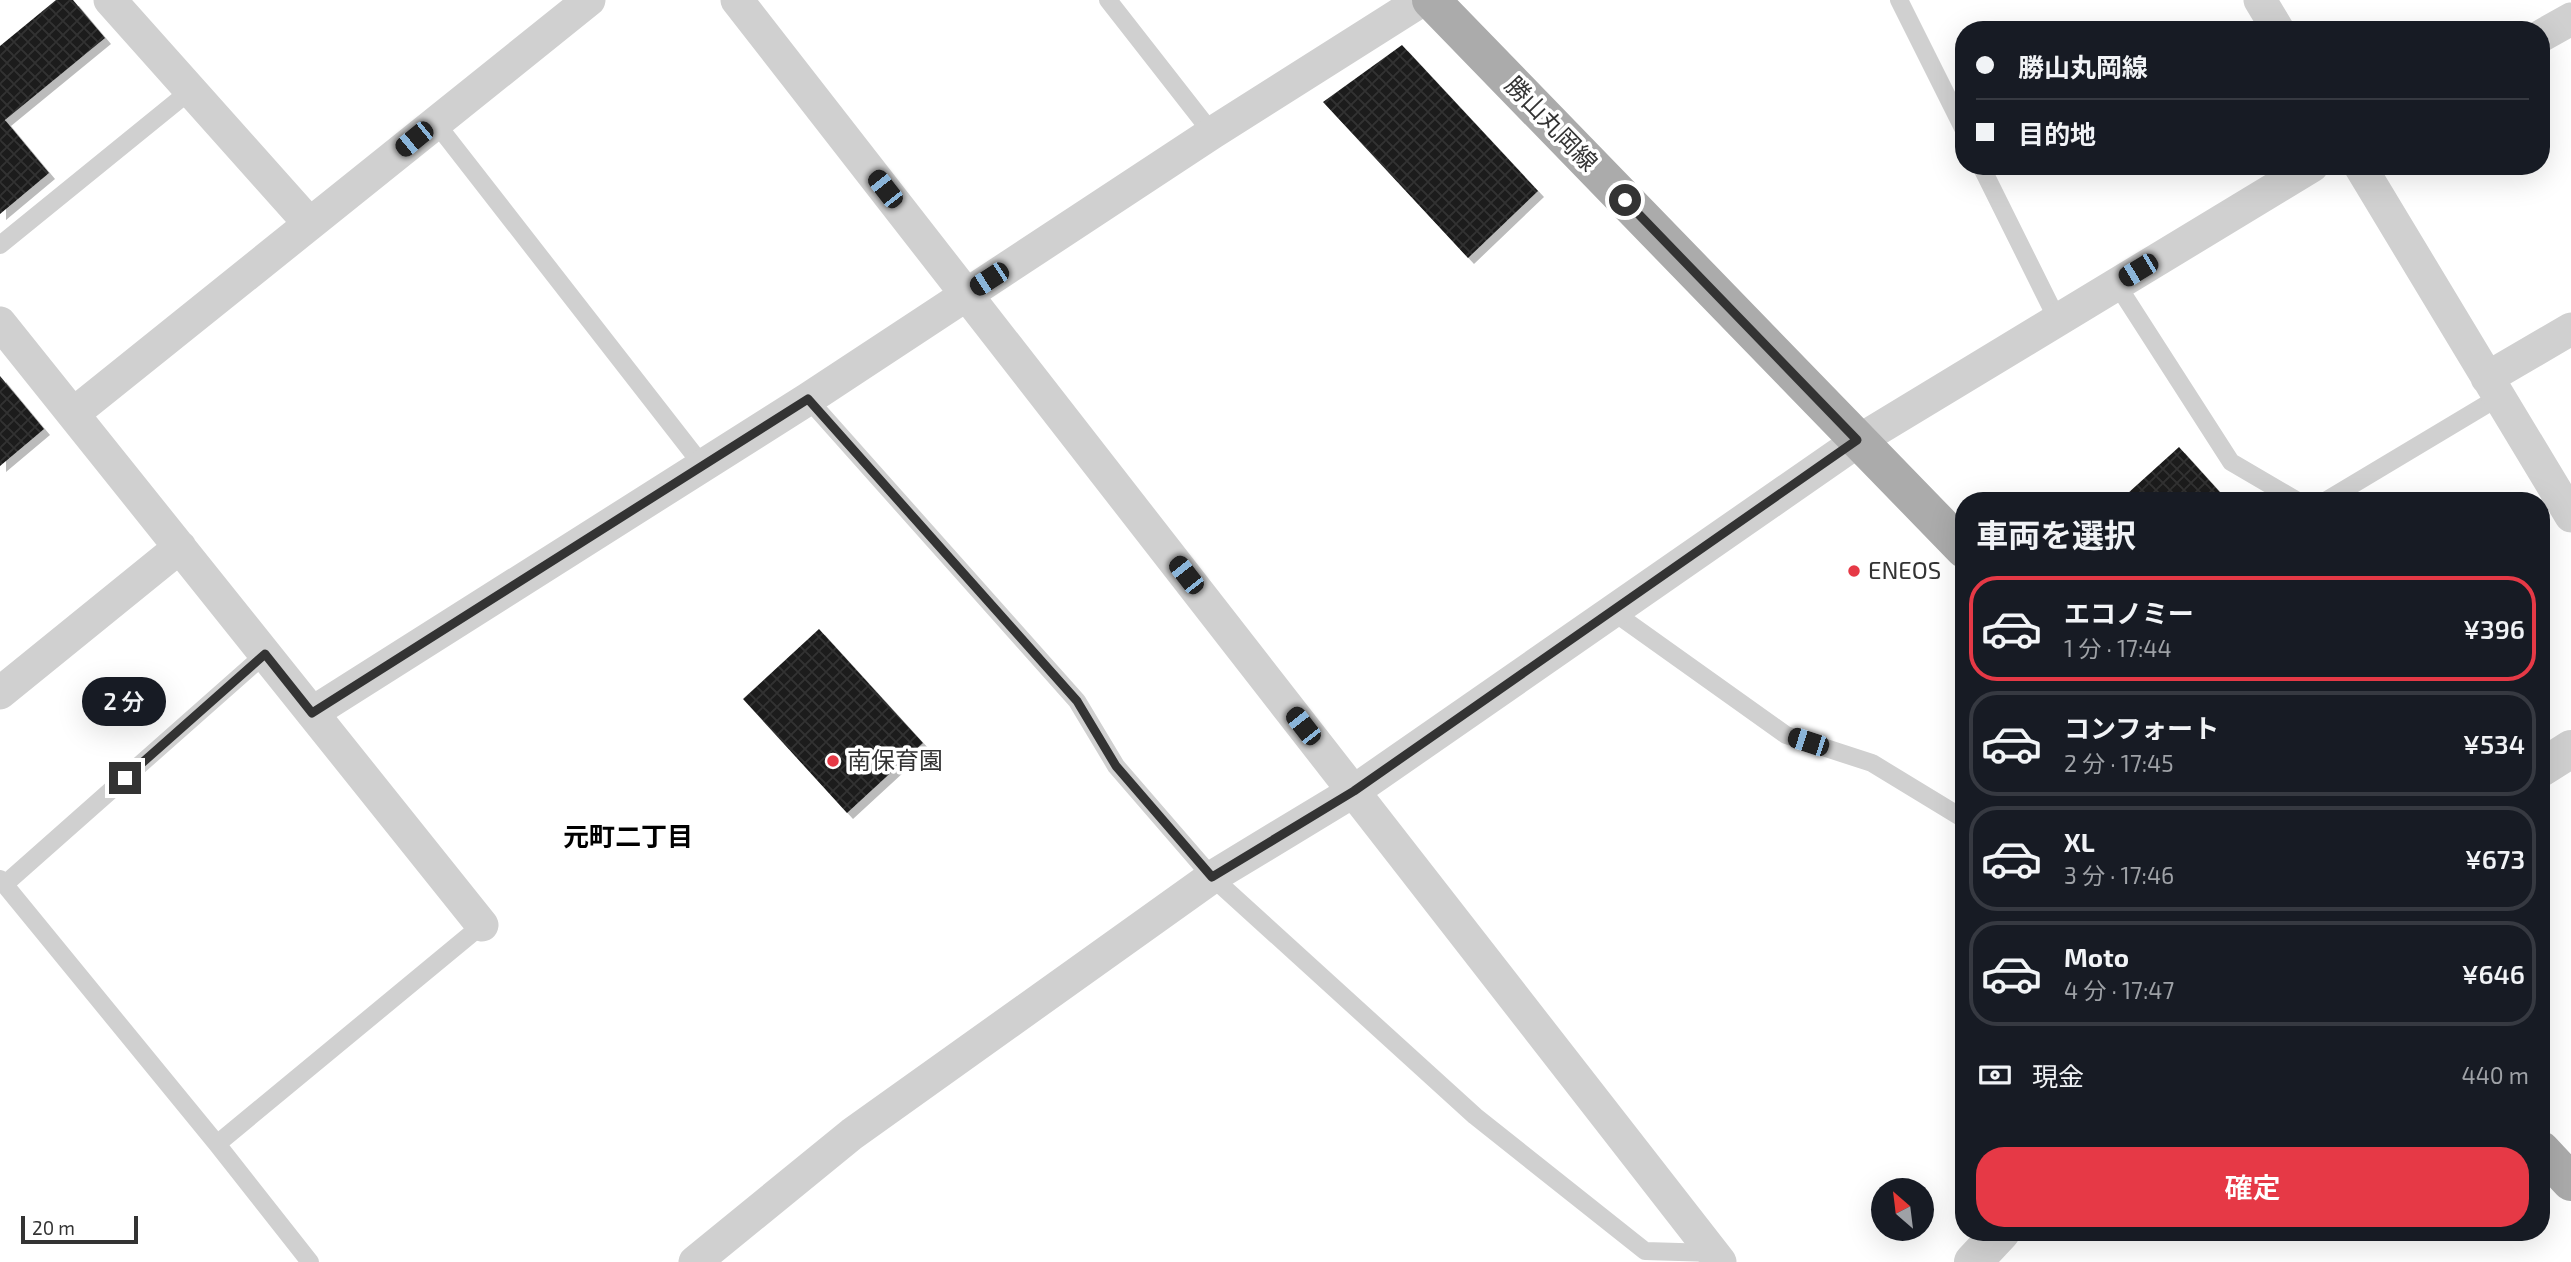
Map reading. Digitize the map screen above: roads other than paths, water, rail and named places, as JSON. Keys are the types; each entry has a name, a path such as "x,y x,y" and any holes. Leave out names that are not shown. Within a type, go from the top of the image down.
{"main road":[{"name":"勝山丸岡線","path":"1431,0 1955,540"},
{"path":"2550,1160 2571,1182"}],"street":[{"path":"110,0 309,223"},
{"path":"73,414 589,0"},
{"path":"737,0 1716,1258"},
{"path":"312,713 808,399 1212,133 1422,0"},
{"path":"2260,0 2273,21"},
{"path":"2550,31 2571,19"},
{"path":"695,1262 852,1135 1212,877 1354,791 1857,440 2297,175"},
{"path":"2365,175 2571,516"},
{"path":"0,323 482,925"},
{"path":"2493,387 2571,329"},
{"path":"0,693 180,547"},
{"path":"2550,762 2571,749"},
{"path":"1973,1262 1993,1241"}],"lane":[{"path":"1108,0 1212,133"},
{"path":"1899,0 1955,112"},
{"path":"0,245 191,90"},
{"path":"435,122 703,466"},
{"path":"1985,175 2057,319"},
{"path":"2116,283 2231,462 2282,492"},
{"path":"2339,492 2493,387"},
{"path":"808,399 1077,701 1116,766 1212,877 1475,1116 1639,1257 1716,1258"},
{"path":"1612,611 1786,735 1872,763 1955,814"},
{"path":"265,654 2,881 310,1262"},
{"path":"217,1144 482,925"}],"place":[{"name":"ENEOS","path":"1854,571"},
{"name":"南保育園","path":"833,761"}],"district":[{"name":"元町二丁目","path":"628,837"}]}
